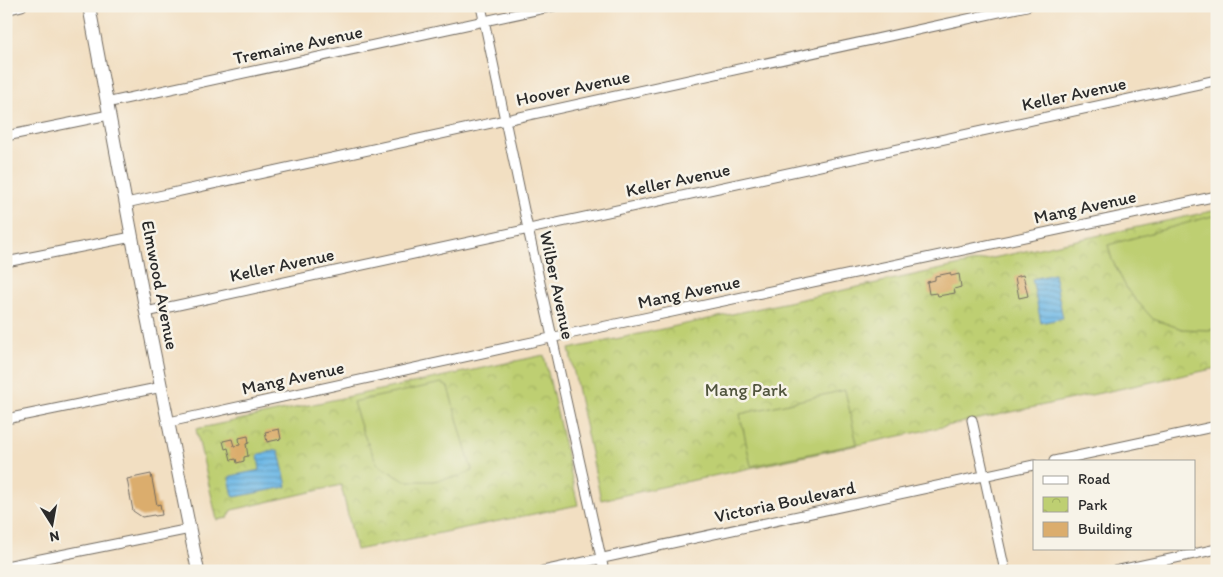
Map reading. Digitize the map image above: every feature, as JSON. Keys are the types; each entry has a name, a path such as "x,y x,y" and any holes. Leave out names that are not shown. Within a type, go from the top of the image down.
{"street":[{"path":"6,10 22,6"},
{"name":"Elmwood Avenue","path":"89,6 146,312 198,571"},
{"name":"Wilber Avenue","path":"481,6 528,229 604,571"},
{"name":"Tremaine Avenue","path":"6,136 108,109 554,6"},
{"name":"Hoover Avenue","path":"126,203 1027,6"},
{"name":"Keller Avenue","path":"146,312 1217,80"},
{"name":"Mang Avenue","path":"168,422 1217,196"},
{"path":"6,262 132,237"},
{"path":"6,419 162,387"},
{"path":"972,420 1005,571"},
{"path":"1059,460 1217,426"},
{"name":"Victoria Boulevard","path":"543,571 1033,465"},
{"path":"6,566 190,529"},
{"path":"1115,571 1217,549"}],"green space":[{"name":"Mang Park","path":"1217,210 1217,368 601,500 569,349"},
{"path":"1212,216 1217,218 1217,329 1182,329 1153,319 1128,291 1112,260 1108,245"},
{"path":"544,355 578,505 356,550 341,485 232,510 228,518 217,520 196,429"},
{"path":"442,383 448,387 472,471 460,476 433,481 405,481 378,465 363,433 353,402"},
{"path":"845,390 857,444 751,466 740,414"}],"water":[{"path":"1054,274 1063,318 1041,323 1032,279"},
{"path":"278,450 287,486 233,496 229,478 260,470 259,454"}],"building":[{"path":"950,273 951,276 959,274 961,287 954,289 955,293 938,296 937,293 929,294 927,282 935,280 935,276"},
{"path":"1023,275 1028,296 1019,298 1015,277"},
{"path":"279,429 281,439 267,442 265,432"},
{"path":"248,436 249,443 246,444 248,456 244,457 244,461 237,463 236,459 231,460 228,448 225,449 223,441 232,439 234,446 240,445 239,438"},
{"path":"151,474 157,505 160,504 162,515 142,517 133,511 127,479"}]}
